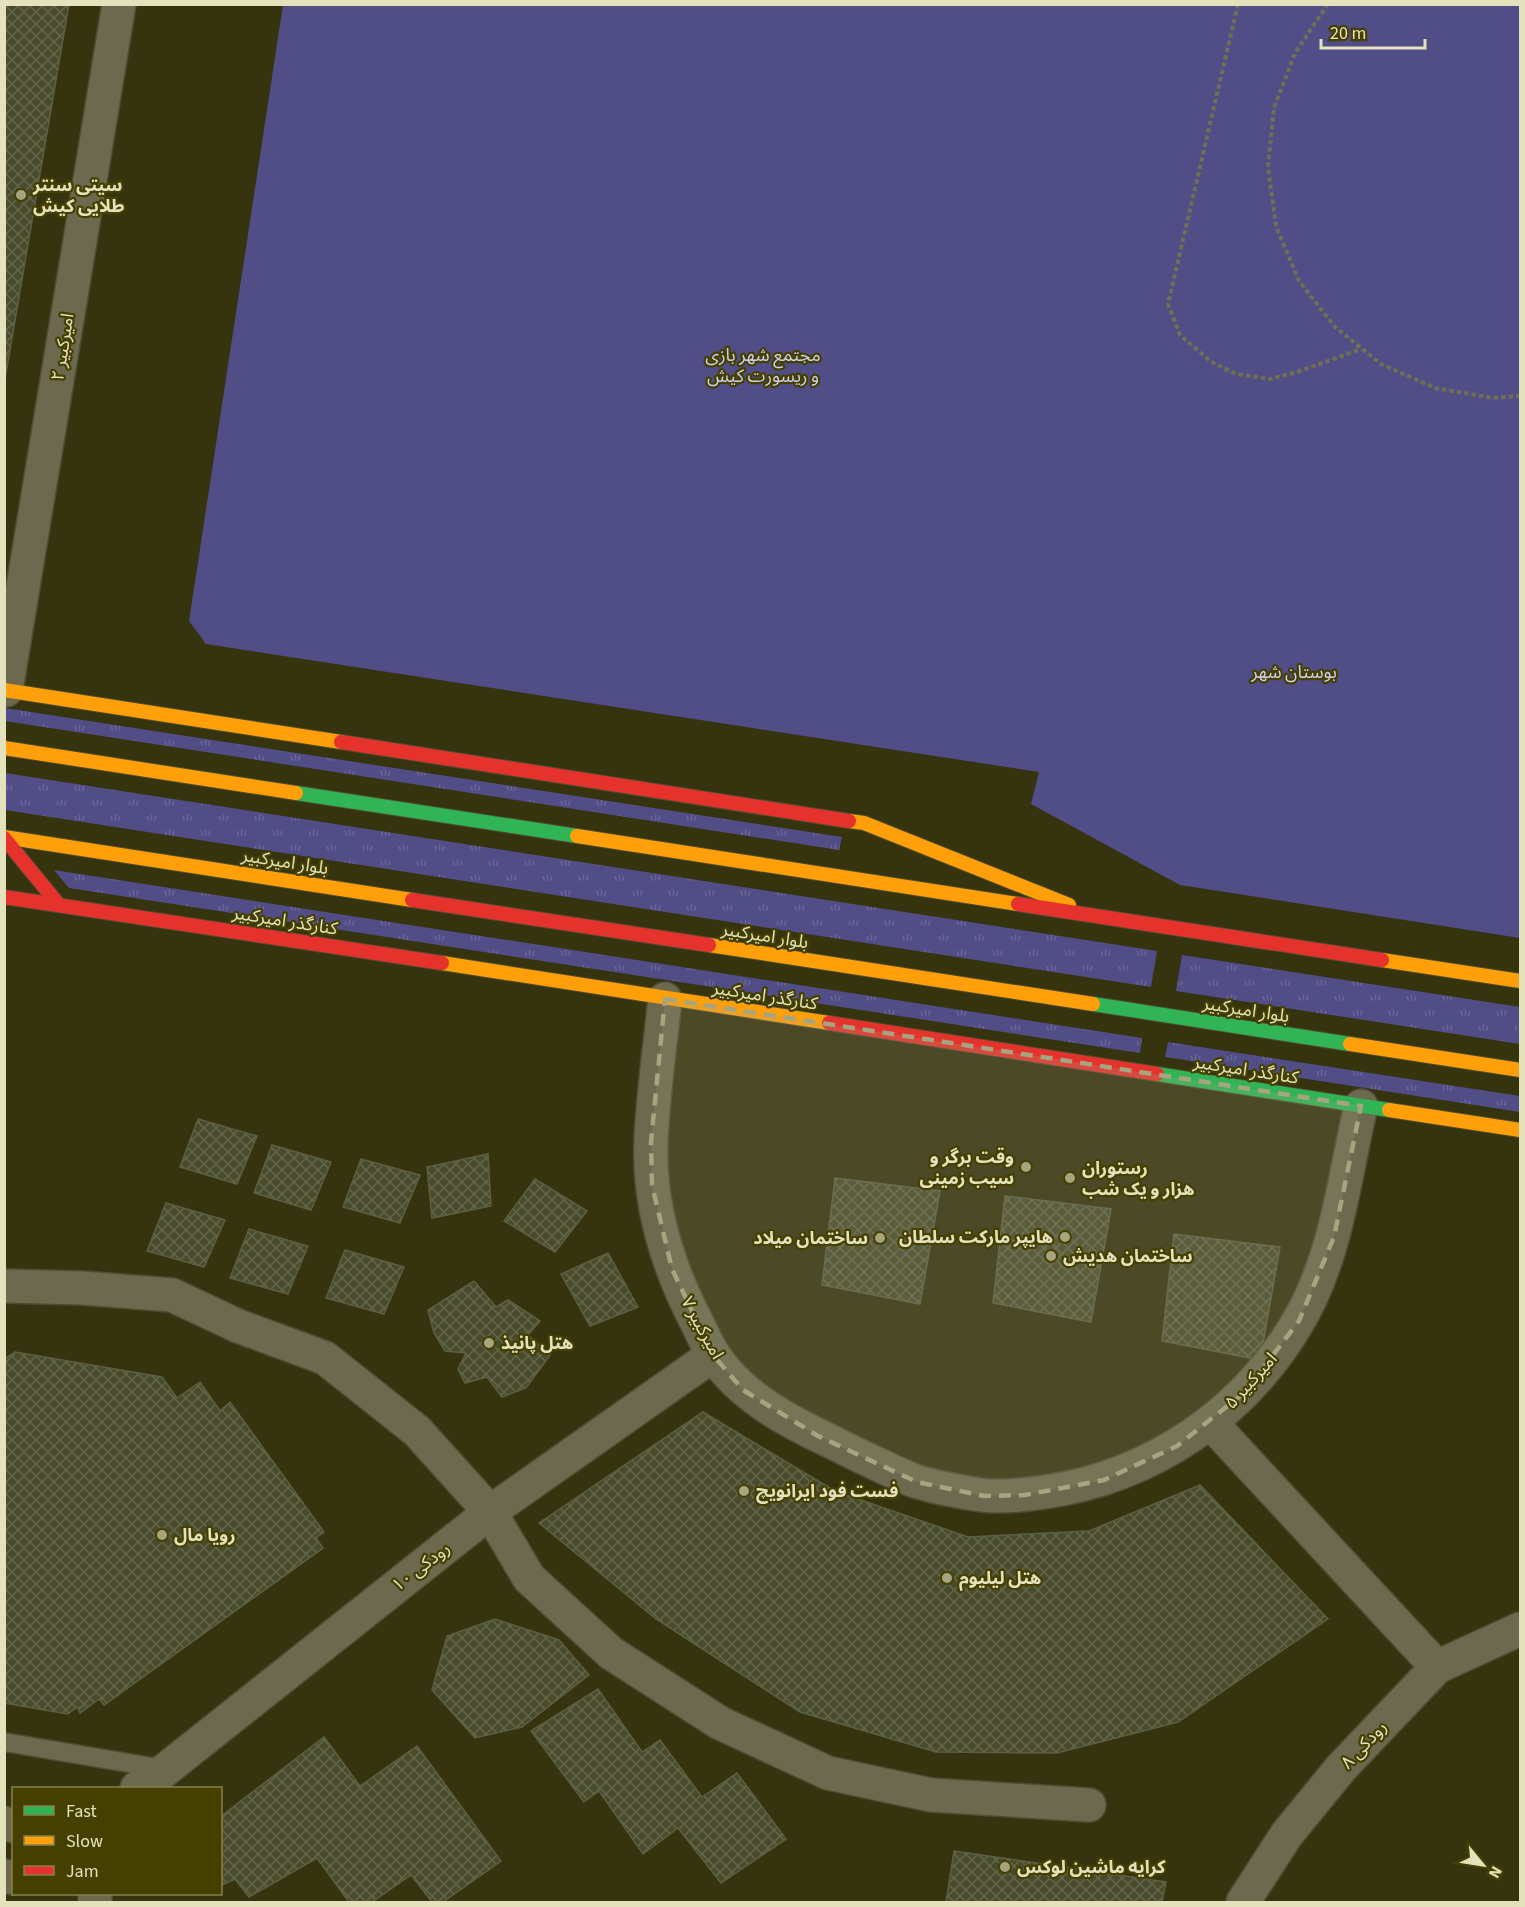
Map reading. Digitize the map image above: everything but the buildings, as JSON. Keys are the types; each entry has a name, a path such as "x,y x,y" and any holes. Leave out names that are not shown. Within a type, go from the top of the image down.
{"main road":[{"path":"5,690 864,823 1096,916"},
{"path":"4,748 1521,981"},
{"path":"4,837 59,905"},
{"name":"بلوار امیرکبیر","path":"4,837 1521,1070"},
{"name":"کنارگذر امیرکبیر","path":"4,897 205,926 1521,1131"}],"street":[{"name":"امیرکبیر ۲","path":"5,690 119,4"},
{"name":"امیرکبیر ۷","path":"665,999 652,1120 652,1185 660,1228 672,1269 713,1355 743,1390 818,1436 917,1482 984,1496"},
{"name":"امیرکبیر ۵","path":"984,1496 1025,1495 1064,1490 1104,1480 1142,1465 1177,1446 1211,1423 1244,1393 1274,1358 1299,1321 1319,1280 1334,1238 1361,1106"},
{"path":"4,1286 82,1288 172,1295 238,1326 325,1359 417,1431 490,1512 529,1578 611,1653 720,1723 839,1776 931,1796 1089,1805"},
{"name":"رودکی ۱۰","path":"139,1787 165,1770 490,1512 713,1355"},
{"path":"1211,1423 1437,1666"},
{"name":"رودکی ۸","path":"1243,1902 1287,1834 1341,1768 1437,1666 1521,1629"}],"lane":[{"path":"4,1742 165,1770"}],"path":[{"path":"1238,4 1168,304 1180,335 1210,360 1236,374 1270,379 1361,349"},
{"path":"1328,4 1295,53 1274,108 1268,167 1276,226 1299,280 1335,327 1381,364 1435,388 1493,398 1521,396"}],"highlighted area":[{"path":"665,999 1361,1106 1334,1237 1299,1321 1244,1393 1177,1446 1104,1480 1025,1495 984,1496 917,1482 818,1436 743,1390 713,1355 672,1269 652,1185 651,1142"}],"green space":[{"name":"مجتمع شهر بازی و ریسورت کیش","path":"283,5 1520,5 1520,938 1180,885 1031,804 1039,772 206,644 189,621"},
{"path":"5,708 842,837 839,850 5,721"},
{"path":"5,773 1157,951 1151,987 5,810"},
{"path":"54,870 1142,1038 1140,1053 69,888"},
{"path":"1182,955 1520,1007 1520,1044 1176,991"},
{"path":"1168,1042 1520,1096 1520,1112 1165,1057"}],"traffic: fast":[{"path":"296,793 577,836"},
{"path":"1093,1004 1350,1044"},
{"path":"1157,1074 1389,1110"}],"traffic: slow":[{"path":"4,690 341,742"},
{"path":"4,748 296,793"},
{"path":"849,821 864,823 1069,905"},
{"path":"577,836 1018,904"},
{"path":"4,837 412,900"},
{"path":"709,945 1093,1004"},
{"path":"1382,960 1520,981"},
{"path":"442,963 829,1023"},
{"path":"1350,1044 1520,1070"},
{"path":"1389,1110 1520,1130"}],"traffic: jam":[{"path":"341,742 849,821"},
{"path":"4,838 59,905"},
{"path":"4,897 442,963"},
{"path":"412,900 709,945"},
{"path":"1018,904 1382,960"},
{"path":"829,1023 1157,1074"}],"place":[{"name":"سیتی سنتر طلایی کیش","path":"21,195"},
{"name":"وقت برگر و سیب‌ زمینی","path":"1026,1167"},
{"name":"رستوران هزار و یک شب","path":"1070,1178"},
{"name":"هایپر مارکت سلطان","path":"1065,1237"},
{"name":"ساختمان میلاد","path":"880,1238"},
{"name":"ساختمان هدیش","path":"1051,1256"},
{"name":"هتل پانیذ","path":"489,1343"},
{"name":"فست فود ایرانویچ","path":"744,1491"},
{"name":"رویا مال","path":"162,1535"},
{"name":"هتل لیلیوم","path":"947,1578"},
{"name":"کرایه ماشین لوکس","path":"1005,1867"}],"park label":[{"name":"بوستان شهر","path":"1294,672"}]}
